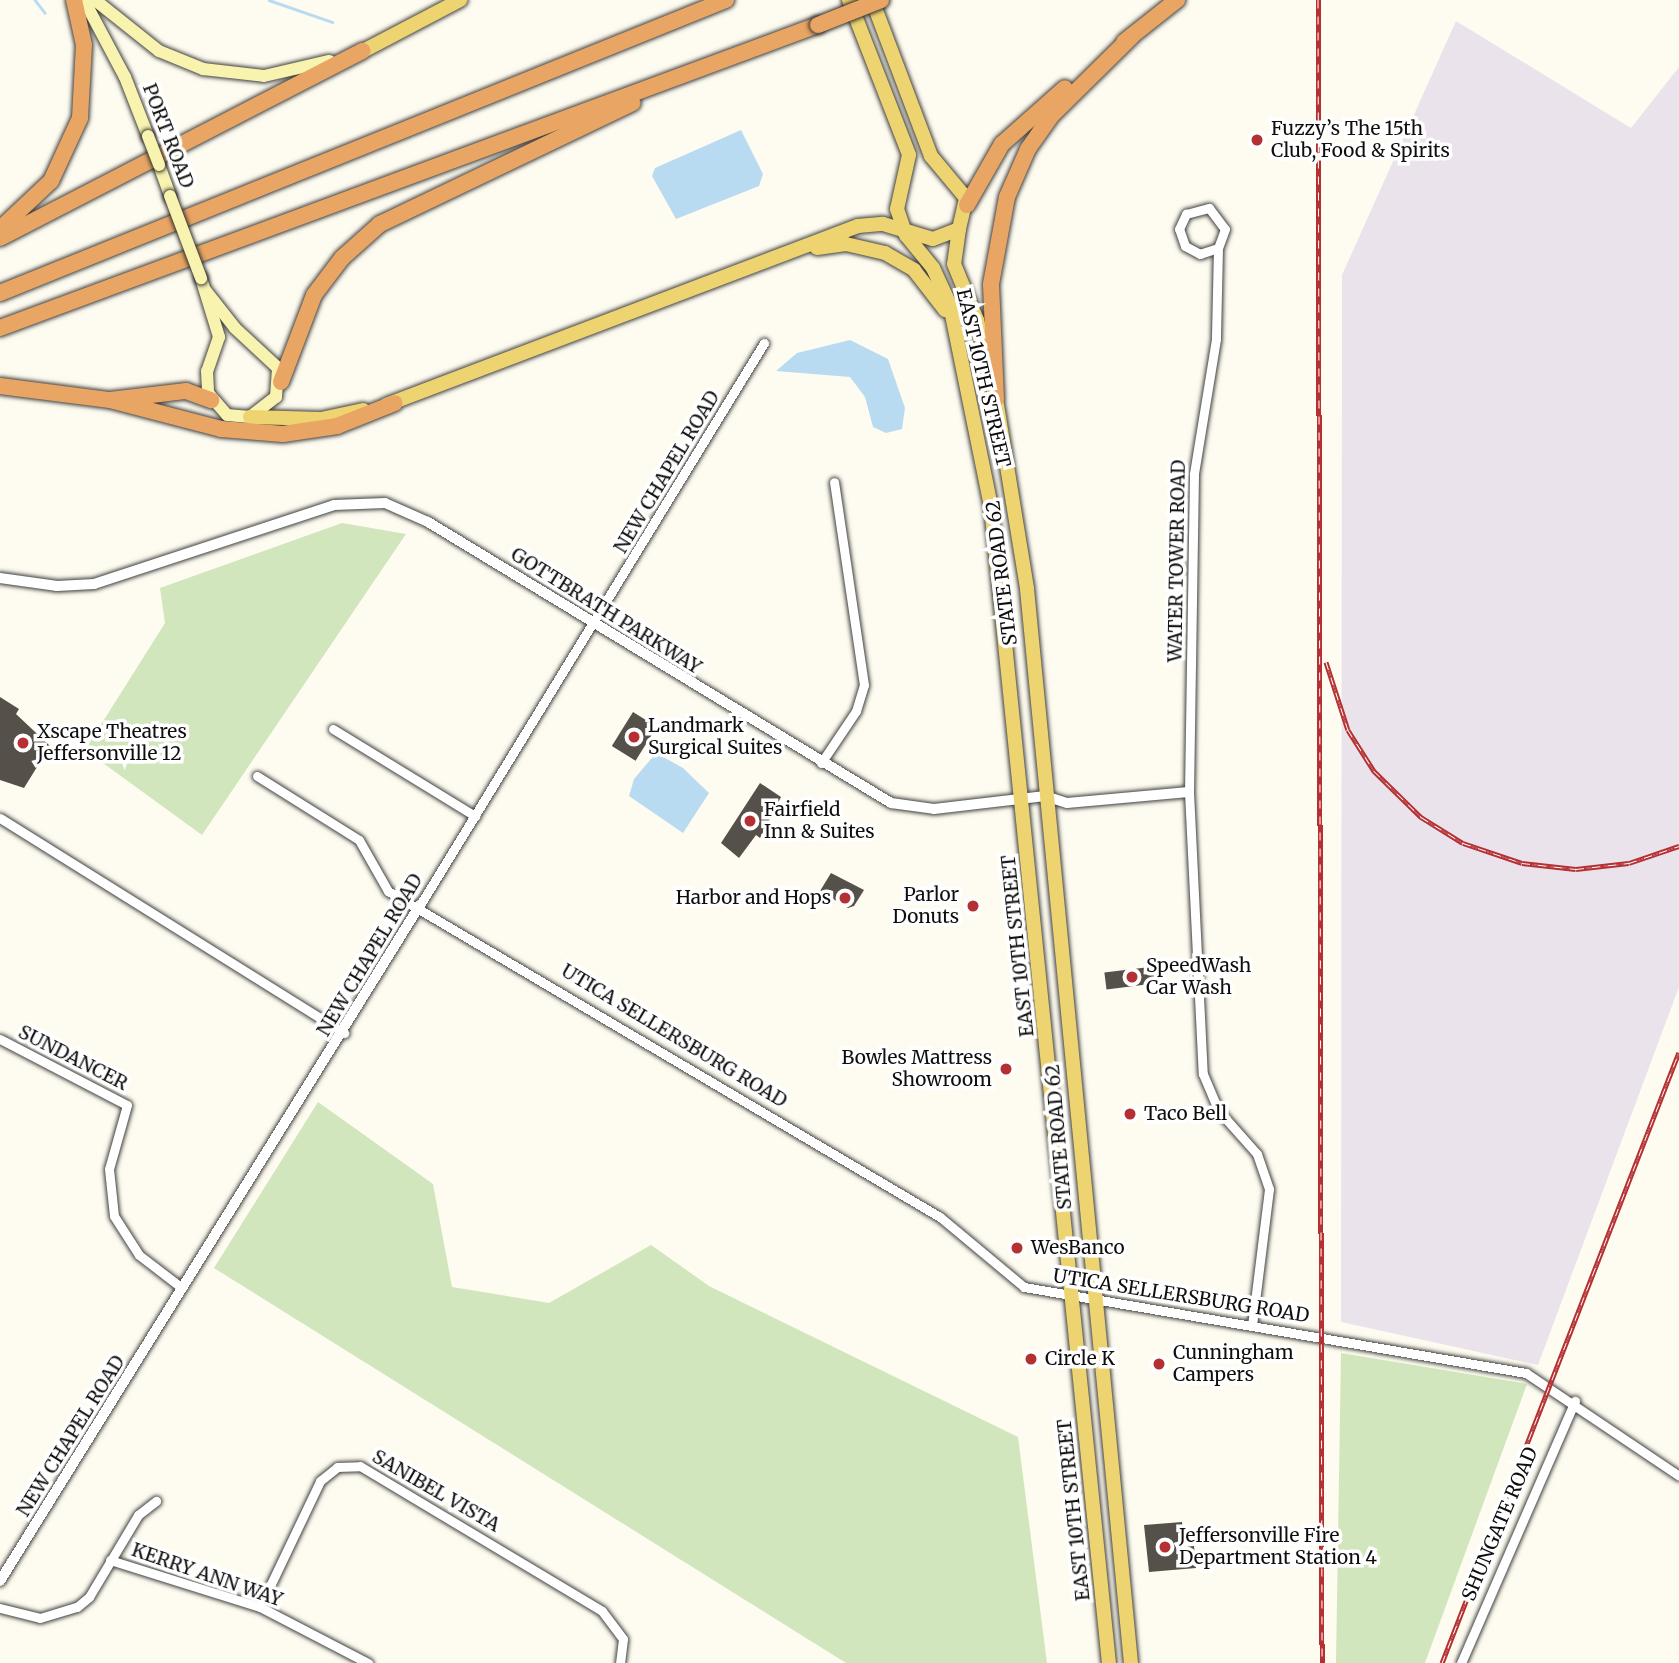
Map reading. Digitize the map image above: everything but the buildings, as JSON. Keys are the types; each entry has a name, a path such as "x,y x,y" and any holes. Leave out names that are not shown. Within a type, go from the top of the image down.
{"highway":[{"path":"0,229 51,181 80,118 84,45 74,0"},
{"path":"0,293 726,0"},
{"path":"0,328 881,0"},
{"path":"967,205 1012,134 1177,0"},
{"path":"996,399 991,284 1007,197 1028,149 1050,117 1132,36"},
{"path":"0,238 363,51"},
{"path":"281,382 313,295 342,258 380,224 704,67"},
{"path":"0,386 110,400 257,434 337,426 395,403"},
{"path":"110,400 186,391 211,400"}],"main road":[{"name":"PORT ROAD","path":"84,0 125,76 203,284"},
{"path":"95,0 159,51 233,76 292,74 363,51 460,0"},
{"path":"849,0 909,155 897,209 907,234"},
{"path":"873,0 924,140 967,205"},
{"name":"EAST 10TH STREET","path":"967,205 959,229 954,264 977,320 996,399"},
{"path":"203,284 219,338 207,371 211,400 227,415 321,419 395,403 806,248 865,223 933,239 959,229"},
{"name":"EAST 10TH STREET","path":"907,234 945,289 957,333 1001,574 1109,1663"},
{"path":"806,248 862,246 901,260 929,285 957,333"},
{"path":"203,284 235,328 273,359 281,382 270,405 250,417"},
{"name":"STATE ROAD 62","path":"996,399 1027,589 1093,1301 1131,1663"}],"street":[{"name":"WATER TOWER ROAD","path":"1218,248 1200,254 1185,246 1180,229 1186,215 1201,208 1216,212 1225,229 1218,248 1216,339 1194,474 1189,792 1203,1074 1218,1110 1257,1154 1269,1189 1252,1325"},
{"name":"NEW CHAPEL ROAD","path":"0,1581 182,1287 345,1033 420,905 595,626 764,343"},
{"path":"821,763 856,711 864,685 834,482"},
{"name":"GOTTBRATH PARKWAY","path":"0,579 57,586 94,584 334,505 374,502 428,523 821,763 911,809 1045,796 1067,803 1189,792"},
{"path":"333,729 475,816"},
{"name":"UTICA SELLERSBURG ROAD","path":"257,776 359,840 371,855 381,886 420,905 940,1217 1017,1284 1073,1299 1252,1325 1513,1369 1575,1401 1634,1449 1679,1476"},
{"path":"0,818 345,1033"},
{"name":"SUNDANCER","path":"0,1040 127,1105 109,1170 114,1216 139,1255 182,1287"},
{"name":"SHUNGATE ROAD","path":"1461,1663 1575,1401"},
{"name":"SANIBEL VISTA","path":"260,1607 320,1481 337,1467 360,1466 602,1611 619,1628 620,1663"},
{"path":"0,1608 40,1618 65,1613 89,1597 138,1515 156,1500"},
{"name":"KERRY ANN WAY","path":"110,1560 260,1607 368,1663"}],"shaded area":[{"path":"1456,21 1631,128 1679,67 1679,987 1538,1365 1341,1322 1342,275"}],"green space":[{"path":"342,523 406,534 202,835 85,750 165,623 160,588"},
{"path":"318,1102 433,1184 452,1287 549,1303 651,1245 709,1286 1018,1437 1047,1663 846,1663 214,1268"},
{"path":"1341,1353 1527,1384 1425,1663 1336,1663"}],"water":[{"path":"741,130 763,174 759,186 676,219 652,176 655,168"},
{"path":"850,340 888,359 905,408 902,429 886,433 873,427 865,397 850,377 776,371 797,353"},
{"path":"656,753 683,768 709,793 683,833 629,796 634,779"}],"waterway":[{"path":"35,0 45,13"},
{"path":"269,0 332,22"}],"railway":[{"path":"1318,0 1322,1663"},
{"path":"1326,662 1348,730 1374,771 1421,817 1463,843 1522,863 1576,869 1629,863 1679,846"},
{"path":"1442,1663 1679,1052"}],"place":[{"name":"Fuzzy’s The 15th Club, Food & Spirits","path":"1257,140"},
{"name":"Landmark Surgical Suites","path":"634,737"},
{"name":"Xscape Theatres Jeffersonville 12","path":"23,743"},
{"name":"Fairfield Inn & Suites","path":"750,821"},
{"name":"Harbor and Hops","path":"845,898"},
{"name":"Parlor Donuts","path":"973,906"},
{"name":"SpeedWash Car Wash","path":"1132,977"},
{"name":"Bowles Mattress Showroom","path":"1006,1069"},
{"name":"Taco Bell","path":"1130,1114"},
{"name":"WesBanco","path":"1017,1248"},
{"name":"Circle K","path":"1031,1359"},
{"name":"Cunningham Campers","path":"1159,1364"},
{"name":"Jeffersonville Fire Department Station 4","path":"1165,1547"}]}
